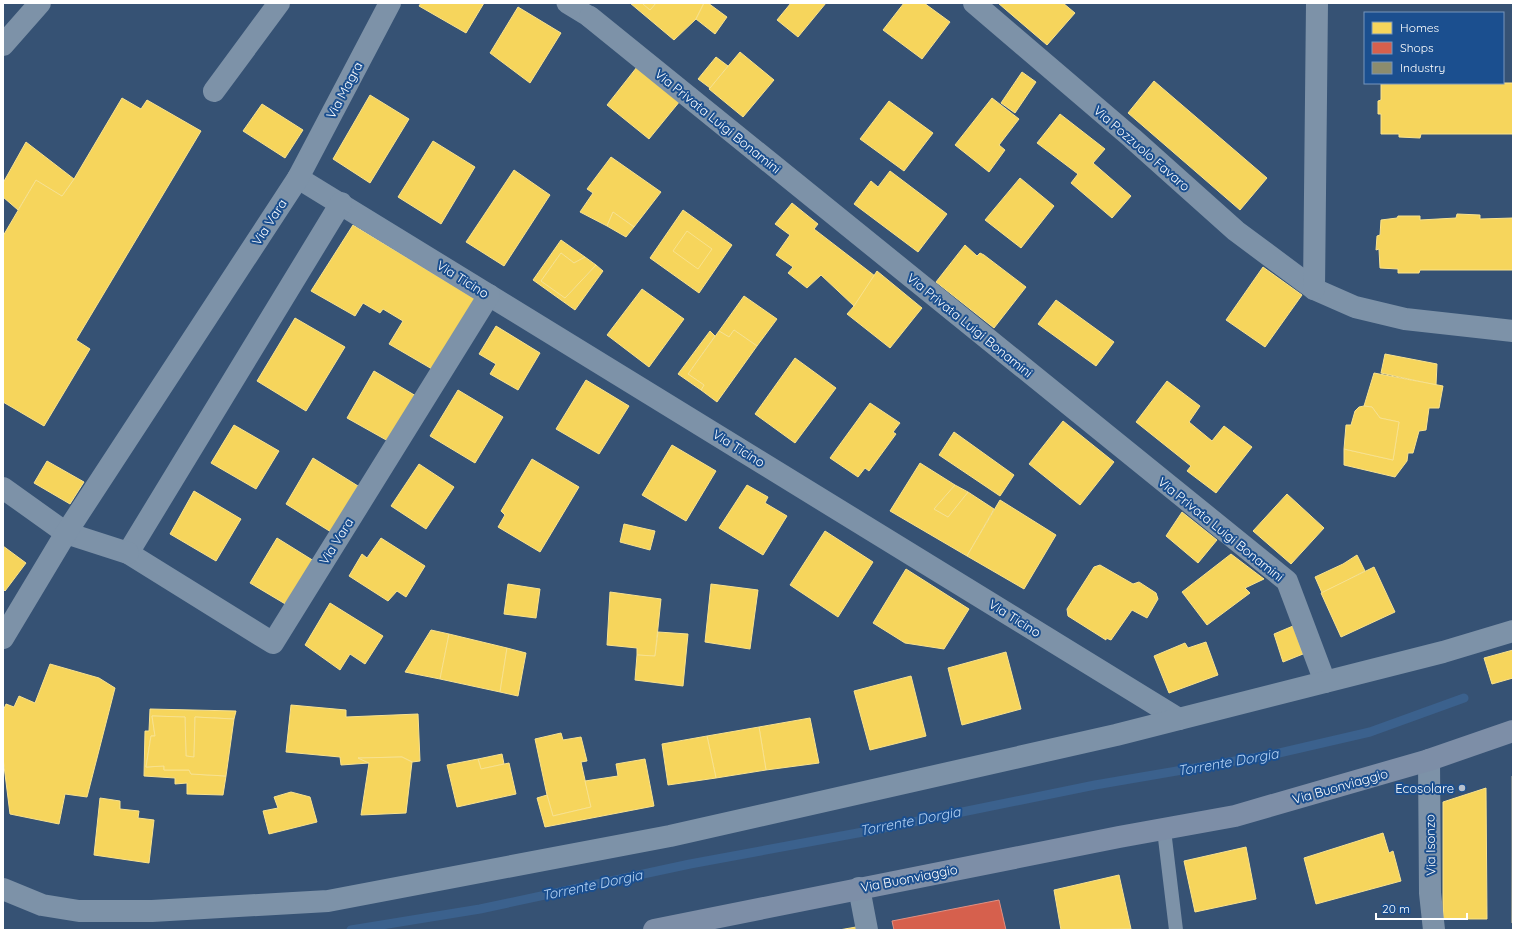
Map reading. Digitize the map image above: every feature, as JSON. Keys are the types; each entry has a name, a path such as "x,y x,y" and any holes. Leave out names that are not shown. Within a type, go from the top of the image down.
{"main road":[{"name":"Via Buonviaggio","path":"654,930 859,888 1235,816 1429,760 1513,731"}],"street":[{"path":"3,45 40,3"},
{"path":"214,91 279,3"},
{"name":"Via Magra","path":"298,178 390,3"},
{"name":"Via Privata Luigi Bonamini","path":"567,3 590,17 1287,581 1325,682"},
{"name":"Via Pozzuolo Favaro","path":"974,3 1132,138 1236,231 1314,289 1355,307 1405,319 1513,331"},
{"path":"1314,289 1317,3"},
{"name":"Via Ticino","path":"298,178 1179,719"},
{"name":"Via Vara","path":"298,178 66,533 128,553 273,643 489,295"},
{"path":"128,553 341,203"},
{"path":"3,488 66,533 3,638"},
{"path":"3,890 42,905 79,911 152,911 328,902 670,836 1116,735 1443,652 1513,631"},
{"name":"Via Isonzo","path":"1429,760 1430,893 1434,930"},
{"path":"859,888 867,930"}],"lane":[{"path":"1164,830 1176,930"}],"building: Homes":[{"path":"421,3 484,3 466,33 419,6"},
{"path":"630,3 642,3 650,10 656,3 704,3 696,19 674,40"},
{"path":"642,3 656,3 650,10"},
{"path":"704,3 708,3 727,17 715,34 696,19"},
{"path":"791,3 826,3 798,37 777,20"},
{"path":"904,3 924,3 950,22 922,59 883,30"},
{"path":"998,3 1063,3 1075,13 1047,45"},
{"path":"518,7 561,33 530,83 490,53"},
{"path":"740,52 774,80 743,117 709,89"},
{"path":"716,57 728,66 710,88 698,79"},
{"path":"637,67 680,101 649,139 607,105"},
{"path":"1022,72 1036,82 1015,113 1001,103"},
{"path":"1154,81 1267,178 1240,210 1128,113"},
{"path":"1513,83 1513,134 1421,134 1420,138 1399,137 1399,134 1381,134 1381,114 1378,114 1378,101 1381,100 1381,84"},
{"path":"370,95 409,119 370,183 333,159"},
{"path":"122,98 141,109 147,100 201,131 76,340 90,349 44,426 3,402 3,236 36,180 62,196 74,179"},
{"path":"992,98 1019,119 999,145 1005,150 989,172 955,145"},
{"path":"889,101 933,133 904,171 860,139"},
{"path":"262,104 303,130 285,158 243,131"},
{"path":"1060,114 1105,149 1093,163 1131,196 1112,218 1071,183 1078,174 1037,143"},
{"path":"433,141 475,167 441,224 398,197"},
{"path":"26,142 74,179 62,196 36,180 18,210 3,197 3,183"},
{"path":"611,157 661,192 634,227 613,212 607,226 580,212 593,193 587,189"},
{"path":"514,170 550,195 504,266 466,242"},
{"path":"890,171 947,214 918,252 854,204 871,181 878,187"},
{"path":"1020,178 1054,206 1021,248 985,220"},
{"path":"792,203 818,224 814,229 875,276 854,306 821,275 807,288 788,273 793,267 776,255 790,235 775,224"},
{"path":"683,210 732,245 699,293 650,258"},
{"path":"613,212 634,227 626,237 607,226"},
{"path":"1457,214 1480,215 1480,219 1513,218 1513,270 1420,270 1419,273 1398,273 1398,269 1380,268 1379,249 1376,250 1377,236 1380,235 1381,220 1397,218 1398,216 1420,216 1420,220 1456,218"},
{"path":"353,225 475,299 432,369 389,344 403,321 383,309 380,313 363,303 355,316 311,291"},
{"path":"687,231 712,249 698,269 673,251"},
{"path":"561,240 585,257 574,263 561,253 541,281 565,298 596,265 603,271 575,310 533,280"},
{"path":"965,245 977,256 980,253 984,255 1026,287 994,328 936,282"},
{"path":"561,253 574,263 585,257 596,265 565,298 541,281"},
{"path":"1263,267 1302,295 1265,347 1226,320"},
{"path":"877,271 922,308 890,348 847,314"},
{"path":"642,289 684,319 649,367 607,335"},
{"path":"744,296 777,319 757,346 734,330 729,337 719,331"},
{"path":"1056,300 1114,342 1096,366 1038,324"},
{"path":"295,318 345,347 306,411 257,381"},
{"path":"496,326 540,353 518,390 490,374 496,364 479,354"},
{"path":"734,330 757,346 717,402 701,390 704,385 688,374 719,331 729,337"},
{"path":"710,331 715,336 688,374 704,385 701,390 678,374"},
{"path":"1385,354 1437,364 1436,385 1381,373"},
{"path":"795,358 836,388 795,443 755,414"},
{"path":"374,371 416,396 388,441 347,418"},
{"path":"1374,373 1443,386 1439,408 1429,408 1426,430 1419,431 1413,453 1408,453 1407,461 1395,477 1344,465 1344,449 1393,460 1399,422 1380,418 1372,407 1364,406"},
{"path":"586,380 629,406 599,454 556,429"},
{"path":"1167,381 1200,406 1189,422 1212,441 1224,426 1252,447 1216,493 1187,471 1191,466 1136,422"},
{"path":"458,390 503,417 475,463 430,436"},
{"path":"870,403 900,423 893,432 896,434 869,471 865,468 858,477 830,458"},
{"path":"1359,407 1372,407 1380,418 1399,422 1393,460 1344,449 1346,425 1351,425 1355,411"},
{"path":"1063,421 1114,462 1080,505 1029,464"},
{"path":"234,425 279,451 256,489 211,463"},
{"path":"954,432 1014,475 1000,496 939,455"},
{"path":"672,445 716,471 686,521 642,495"},
{"path":"313,458 358,486 331,532 286,504"},
{"path":"532,459 579,487 540,552 498,527 505,515 501,511"},
{"path":"47,461 84,482 70,504 34,483"},
{"path":"920,463 955,485 934,509 948,517 968,492 994,509 967,556 890,511"},
{"path":"419,464 454,487 426,529 391,506"},
{"path":"747,485 768,497 765,503 787,516 763,555 719,528"},
{"path":"955,485 968,492 948,517 934,509"},
{"path":"194,491 241,519 216,561 170,534"},
{"path":"1287,494 1324,528 1291,564 1253,531"},
{"path":"1000,500 1056,535 1024,589 967,556"},
{"path":"1182,512 1217,540 1198,563 1166,536"},
{"path":"624,524 655,531 650,550 620,542"},
{"path":"825,531 873,562 838,617 790,585"},
{"path":"277,538 314,561 287,605 250,583"},
{"path":"381,538 425,566 406,597 397,591 388,601 349,576 362,554 367,558"},
{"path":"3,546 26,563 5,591 3,589"},
{"path":"1231,554 1264,579 1245,588 1250,593 1207,625 1182,592"},
{"path":"1357,555 1365,571 1322,593 1315,577 1343,564"},
{"path":"1100,565 1133,584 1139,582 1156,593 1158,599 1147,618 1132,610 1111,640 1106,638 1106,640 1068,616 1067,609 1094,567"},
{"path":"1374,567 1395,612 1341,637 1321,593"},
{"path":"906,569 969,609 944,649 905,643 873,623"},
{"path":"508,584 540,589 536,618 504,614"},
{"path":"711,584 758,590 750,649 705,642"},
{"path":"610,592 661,599 655,656 637,655 637,648 607,645"},
{"path":"330,603 383,636 365,664 350,654 340,670 305,645"},
{"path":"1293,626 1303,654 1283,662 1274,634"},
{"path":"431,630 449,634 440,679 405,672"},
{"path":"658,632 688,634 683,686 635,680 637,655 655,656"},
{"path":"449,634 507,648 500,692 440,679"},
{"path":"1206,642 1218,675 1169,693 1154,656 1185,643 1188,648"},
{"path":"507,648 526,653 518,696 500,692"},
{"path":"1513,650 1513,678 1492,684 1484,658"},
{"path":"1006,652 1021,709 962,725 948,668"},
{"path":"50,664 99,678 115,688 87,797 65,794 59,824 10,814 3,758 3,711 6,704 14,707 19,696 35,703"},
{"path":"911,676 926,736 870,750 854,691"},
{"path":"291,705 346,710 346,717 418,714 420,761 412,762 402,757 358,758 369,763 341,765 340,757 286,752"},
{"path":"150,709 236,711 234,719 195,717 194,757 186,756 185,717 152,716 155,736 151,736 146,767 164,766 164,770 189,770 191,774 226,776 223,795 187,794 187,783 175,784 175,778 144,776 145,731 149,731"},
{"path":"152,716 185,717 186,756 194,757 195,717 234,719 226,776 191,774 189,770 164,770 164,766 146,767 151,736 155,736"},
{"path":"810,718 819,763 766,770 759,727"},
{"path":"759,727 766,770 716,778 707,736"},
{"path":"561,733 563,740 581,737 587,761 581,762 591,807 553,816 535,739"},
{"path":"707,736 716,778 668,785 662,744"},
{"path":"502,754 504,764 481,769 478,759"},
{"path":"402,757 412,762 406,813 361,815 369,763 358,758"},
{"path":"478,759 481,769 509,763 516,794 457,807 447,765"},
{"path":"645,759 654,806 545,827 537,798 547,795 553,816 591,807 585,781 618,776 616,764"},
{"path":"1486,788 1487,919 1443,919 1443,802"},
{"path":"291,792 310,797 317,822 269,834 263,811 278,808 274,797"},
{"path":"100,798 120,801 120,809 139,811 138,818 154,820 149,863 94,855"},
{"path":"1383,833 1389,853 1393,851 1401,881 1316,904 1304,858"},
{"path":"1246,847 1256,899 1195,912 1184,861"},
{"path":"1119,875 1131,929 1061,930 1054,890"},
{"path":"856,927 857,930 839,930"}],"building: Shops":[{"path":"999,900 1006,930 894,930 892,921"}],"building: Industry":[{"path":"1512,776 1513,776 1512,923"}],"waterway":[{"name":"Torrente Dorgia","path":"351,930 480,909 690,864 874,830 1095,785 1270,755 1370,732 1464,698"}],"place":[{"name":"Ecosolare","path":"1462,788"}]}
